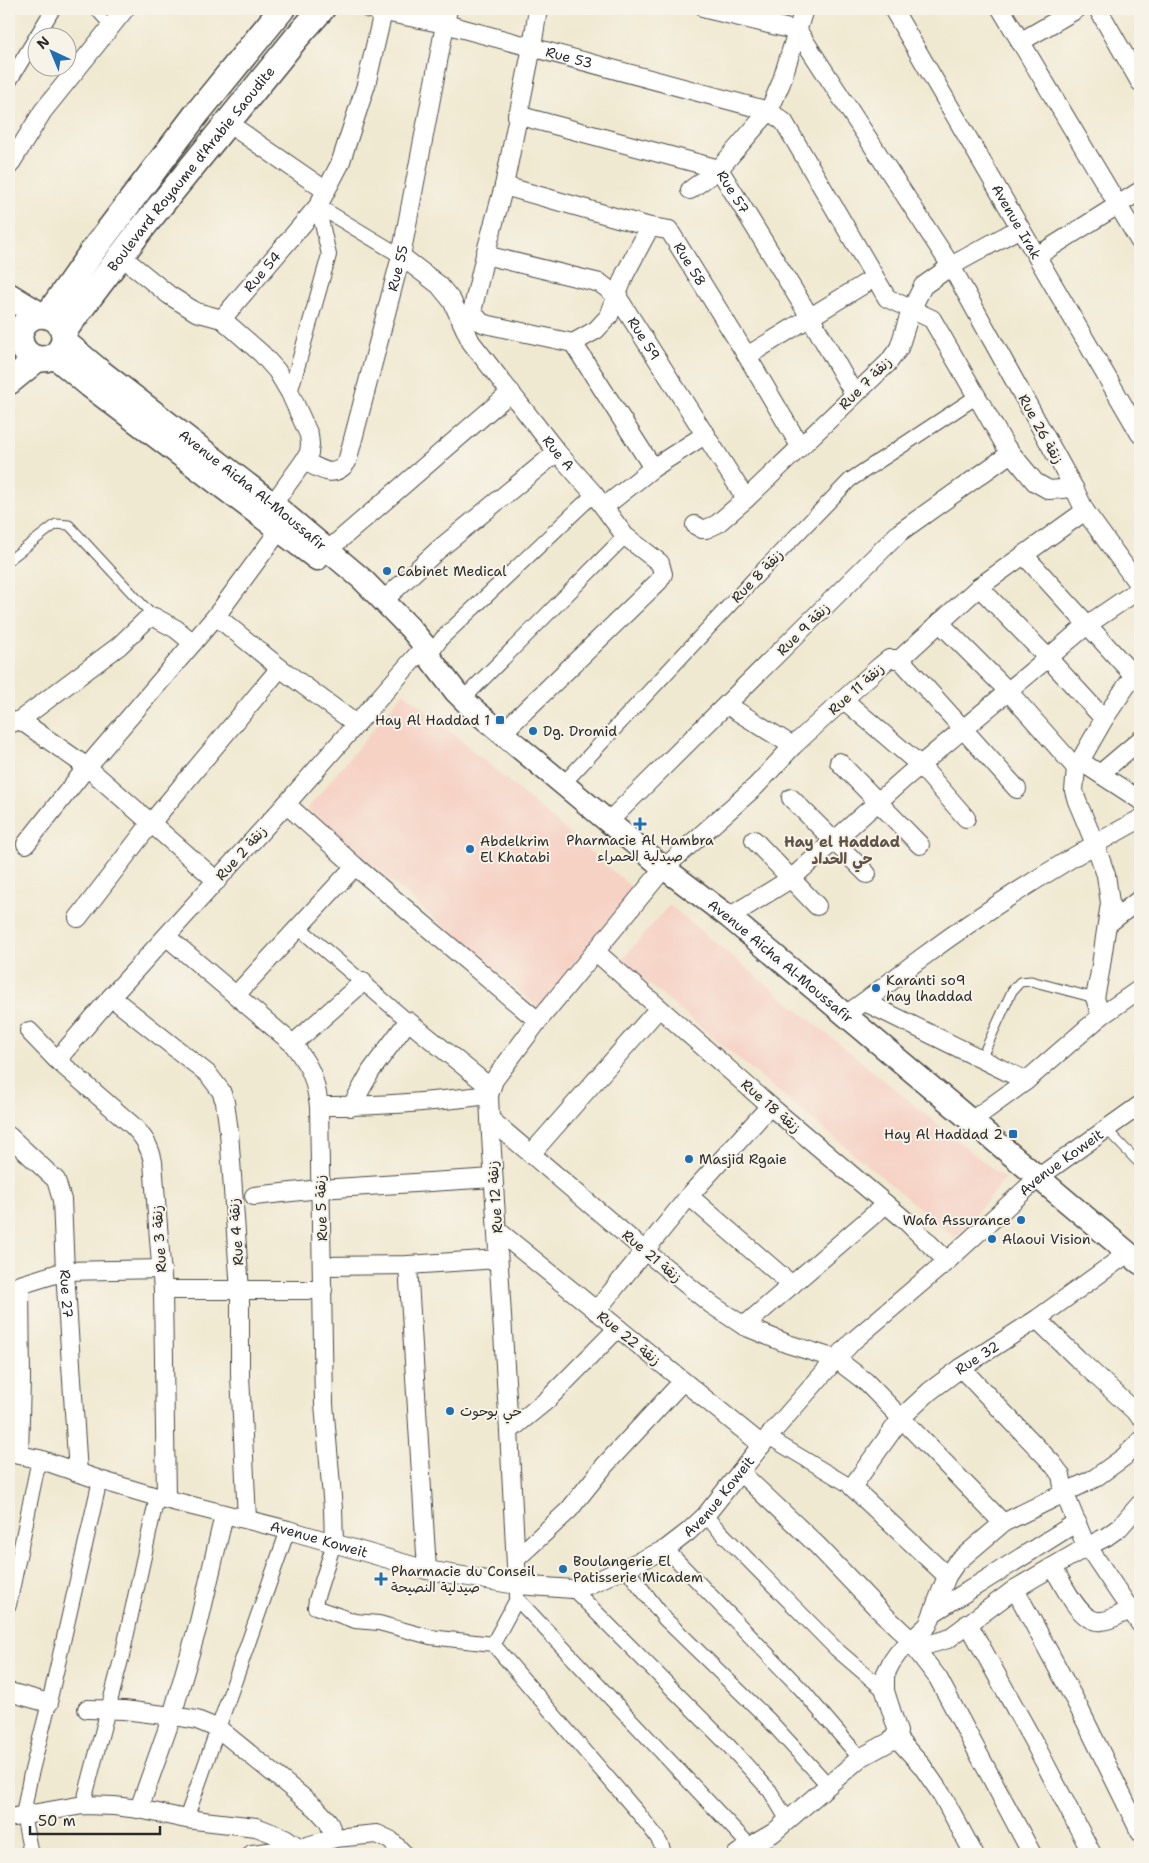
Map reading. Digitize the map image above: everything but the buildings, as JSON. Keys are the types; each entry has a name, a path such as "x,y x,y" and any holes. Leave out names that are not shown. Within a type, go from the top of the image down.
{"main road":[{"name":"Boulevard Royaume d'Arabie Saoudite","path":"37,338 121,256 297,37 322,9"},
{"name":"Boulevard Royaume d'Arabie Saoudite","path":"9,382 92,252 198,112 280,11"},
{"path":"280,11 297,37"},
{"name":"Avenue Aicha Al-Moussafir","path":"9,296 37,338"}],"street":[{"path":"9,82 53,9"},
{"path":"9,166 43,111 125,9"},
{"path":"538,9 504,186 485,255 465,315 485,324 573,343 596,330 609,316 625,274 650,226"},
{"path":"706,9 798,31"},
{"path":"690,190 719,169 769,111 781,83 804,9"},
{"name":"Avenue Irak","path":"893,9 1140,434"},
{"path":"1001,9 1140,242"},
{"path":"1020,42 1077,9"},
{"path":"1098,9 1140,82"},
{"name":"Rue 53","path":"376,10 447,17 532,47 769,111"},
{"name":"Rue 54","path":"222,319 322,198 340,164 366,85 376,10"},
{"name":"Rue 55","path":"304,461 331,472 340,470 347,462 401,256 447,17"},
{"name":"Rue 26 زنقة","path":"798,31 951,266 1085,511 1140,588"},
{"path":"769,111 784,122 887,298 932,318 976,397 1011,452 1035,482 1049,490 1074,488"},
{"name":"Rue 57","path":"517,115 719,169 810,317 854,394"},
{"path":"228,123 322,198 401,256"},
{"name":"Rue 58","path":"504,186 669,230 748,356 800,446"},
{"path":"1037,256 1140,191"},
{"path":"290,392 329,256 322,198"},
{"name":"Rue 7 زنقة","path":"695,525 702,529 712,528 746,499 888,363 899,348 911,310 923,286 951,266 1020,228"},
{"name":"Rue 59","path":"485,255 600,283 617,296 746,499"},
{"path":"26,844 87,767 216,616 281,517 309,452 309,435 290,392 277,371 262,354 222,319 196,312 169,295 121,256"},
{"name":"Rue A","path":"401,256 439,285 465,315 471,342 625,536 660,563 663,574 659,581 501,734"},
{"path":"748,356 874,278"},
{"name":"Avenue Aicha Al-Moussafir","path":"37,338 89,386 328,550 384,600 463,699 501,734 664,868 729,918 1134,1258"},
{"path":"573,343 653,468"},
{"path":"328,550 511,392"},
{"name":"Rue 8 زنقة","path":"563,784 753,580 850,480 976,397"},
{"path":"425,652 599,501 706,434"},
{"path":"384,600 438,550 557,452"},
{"name":"Rue 9 زنقة","path":"608,822 900,532 1011,452"},
{"name":"Rue 11 زنقة","path":"664,868 756,786 793,746 884,663 889,659 900,659 979,587 1085,511"},
{"name":"Avenue Aicha Al-Moussafir","path":"281,517 360,594 425,652"},
{"path":"463,699 625,536"},
{"path":"1024,555 1087,626 1137,671 1104,719 1078,765 1074,783 1077,801 1096,844 1106,875 1110,903 1108,924 1094,998 1101,1016"},
{"path":"979,587 1104,719"},
{"path":"729,918 792,878 878,801 1008,691 1087,626 1140,588"},
{"path":"216,616 280,668 356,724"},
{"path":"193,643 176,629 154,617 146,620 119,646 14,722 87,767 217,881"},
{"path":"939,622 1078,765 1101,773 1140,800"},
{"name":"Rue 2 زنقة","path":"57,1060 111,997 167,937 356,724 425,652"},
{"path":"900,659 1017,789"},
{"path":"78,918 151,823 280,668"},
{"path":"844,700 920,766 966,818"},
{"path":"727,704 793,746"},
{"path":"1101,773 1140,740"},
{"path":"839,762 920,844"},
{"path":"791,798 867,874"},
{"path":"286,804 355,866 538,1021"},
{"path":"846,1015 924,956 1016,892 1140,820"},
{"path":"754,840 817,906"},
{"path":"236,995 355,866"},
{"path":"490,1092 494,1080 538,1021 664,868"},
{"path":"1108,924 1140,899"},
{"path":"299,928 490,1092"},
{"name":"Rue 5 زنقة","path":"167,937 293,1044 315,1078 319,1106 324,1404 334,1543"},
{"name":"Rue 18 زنقة","path":"595,951 770,1106 906,1221 947,1261"},
{"path":"293,1044 362,982"},
{"path":"971,1121 1026,1081 1101,1016 1140,989"},
{"name":"Rue 4 زنقة","path":"111,997 208,1074 221,1091 229,1132 240,1291 240,1376 247,1519"},
{"path":"865,1002 1026,1081"},
{"path":"532,1154 659,1008"},
{"path":"351,1107 371,1071 408,1021"},
{"name":"Rue 3 زنقة","path":"29,1031 57,1060 132,1125 147,1143 154,1162 163,1290 162,1498"},
{"path":"319,1106 351,1107 422,1103 490,1092"},
{"name":"Rue 12 زنقة","path":"490,1092 493,1178 517,1592"},
{"name":"Avenue Koweit","path":"14,1454 39,1459 100,1480 162,1498 288,1530 426,1570 517,1592 573,1589 588,1585 666,1549 676,1542 705,1516 765,1441 853,1341 947,1261 1039,1177 1140,1105"},
{"path":"596,1311 689,1196 770,1106"},
{"name":"Rue 21 زنقة","path":"490,1119 712,1305 744,1326 788,1344 836,1359"},
{"name":"Rue 27","path":"9,1136 56,1180 62,1200 78,1473"},
{"path":"254,1196 320,1189 493,1178"},
{"path":"689,1196 792,1285"},
{"path":"744,1326 886,1204"},
{"name":"Rue 22 زنقة","path":"497,1230 682,1382 765,1441 852,1487 947,1576"},
{"name":"Rue 32","path":"852,1487 902,1417 930,1391 960,1368 1134,1258"},
{"path":"323,1266 408,1265 498,1259"},
{"path":"408,1265 426,1570"},
{"path":"14,1454 21,1380 14,1288 65,1272 162,1269"},
{"path":"163,1290 323,1290"},
{"path":"1037,1319 1140,1416"},
{"path":"509,1431 547,1400 618,1328"},
{"path":"836,1359 866,1382 902,1417 1003,1523"},
{"path":"960,1368 1052,1463 1061,1475 1064,1492 1084,1542 1135,1617 1103,1621 1093,1621 1088,1618 1082,1614 1053,1567"},
{"path":"516,1559 569,1510 605,1465 682,1382"},
{"path":"493,1644 517,1592 743,1850 773,1833 860,1758 895,1736 898,1729 885,1691 885,1676 898,1654 928,1625 947,1576 956,1563 1003,1523 1096,1478 1140,1441"},
{"path":"9,1605 39,1459"},
{"path":"740,1472 817,1545 911,1642 938,1678 1032,1854"},
{"path":"31,1854 16,1816 30,1778 49,1703 100,1480"},
{"path":"84,1805 162,1498"},
{"path":"911,1642 927,1645 948,1639 1015,1589 1106,1537 1138,1514"},
{"path":"140,1809 172,1716 199,1622 224,1515"},
{"path":"705,1516 836,1649 885,1691"},
{"path":"933,1612 1077,1522"},
{"path":"186,1819 288,1530"},
{"path":"334,1543 316,1600 316,1608 355,1621 380,1623 430,1637 493,1644 639,1814 664,1854"},
{"path":"666,1549 802,1690 860,1758"},
{"path":"624,1568 665,1619 768,1719 828,1786"},
{"path":"573,1589 728,1745 770,1791 788,1821"},
{"path":"1015,1589 1078,1706 1140,1832"},
{"path":"968,1623 1037,1748 1092,1854"},
{"path":"9,1692 49,1703"},
{"path":"87,1709 172,1716 197,1720 219,1729 316,1808 328,1821 335,1838"},
{"path":"895,1736 922,1766 942,1795 974,1854"},
{"path":"16,1816 84,1805 140,1809 186,1819 256,1827 285,1838 300,1848"},
{"path":"252,1854 300,1848 335,1838 377,1834 390,1840 404,1854"}],"lane":[{"path":"94,9 110,27"},
{"path":"9,560 56,524 69,525 154,617"},
{"path":"981,1059 1012,991 1020,982 1031,980 1094,998"},
{"path":"1106,1130 1140,1163"}],"shaded area":[{"name":"Abdelkrim El Khatabi","path":"404,692 634,889 539,1008 307,809"},
{"path":"669,905 1005,1179 955,1238 621,961"}],"place":[{"name":"Cabinet Medical","path":"387,571"},
{"name":"Hay Al Haddad 1","path":"500,720"},
{"name":"Dg. Dromid","path":"533,731"},
{"name":"Pharmacie Al Hambra صيدلية الحمراء","path":"640,824"},
{"name":"Abdelkrim El Khatabi","path":"470,849"},
{"name":"Karanti so9 hay lhaddad","path":"876,988"},
{"name":"Hay Al Haddad 2","path":"1013,1134"},
{"name":"Masjid Rgaie","path":"689,1159"},
{"name":"Wafa Assurance","path":"1021,1220"},
{"name":"Alaoui Vision","path":"992,1239"},
{"name":"حي بوحوت","path":"450,1411"},
{"name":"Boulangerie El Patisserie Micadem","path":"563,1569"},
{"name":"Pharmacie du Conseil صيدلية النصيحة","path":"381,1579"}],"district":[{"name":"Hay el Haddad حي الحداد","path":"842,850"}]}
